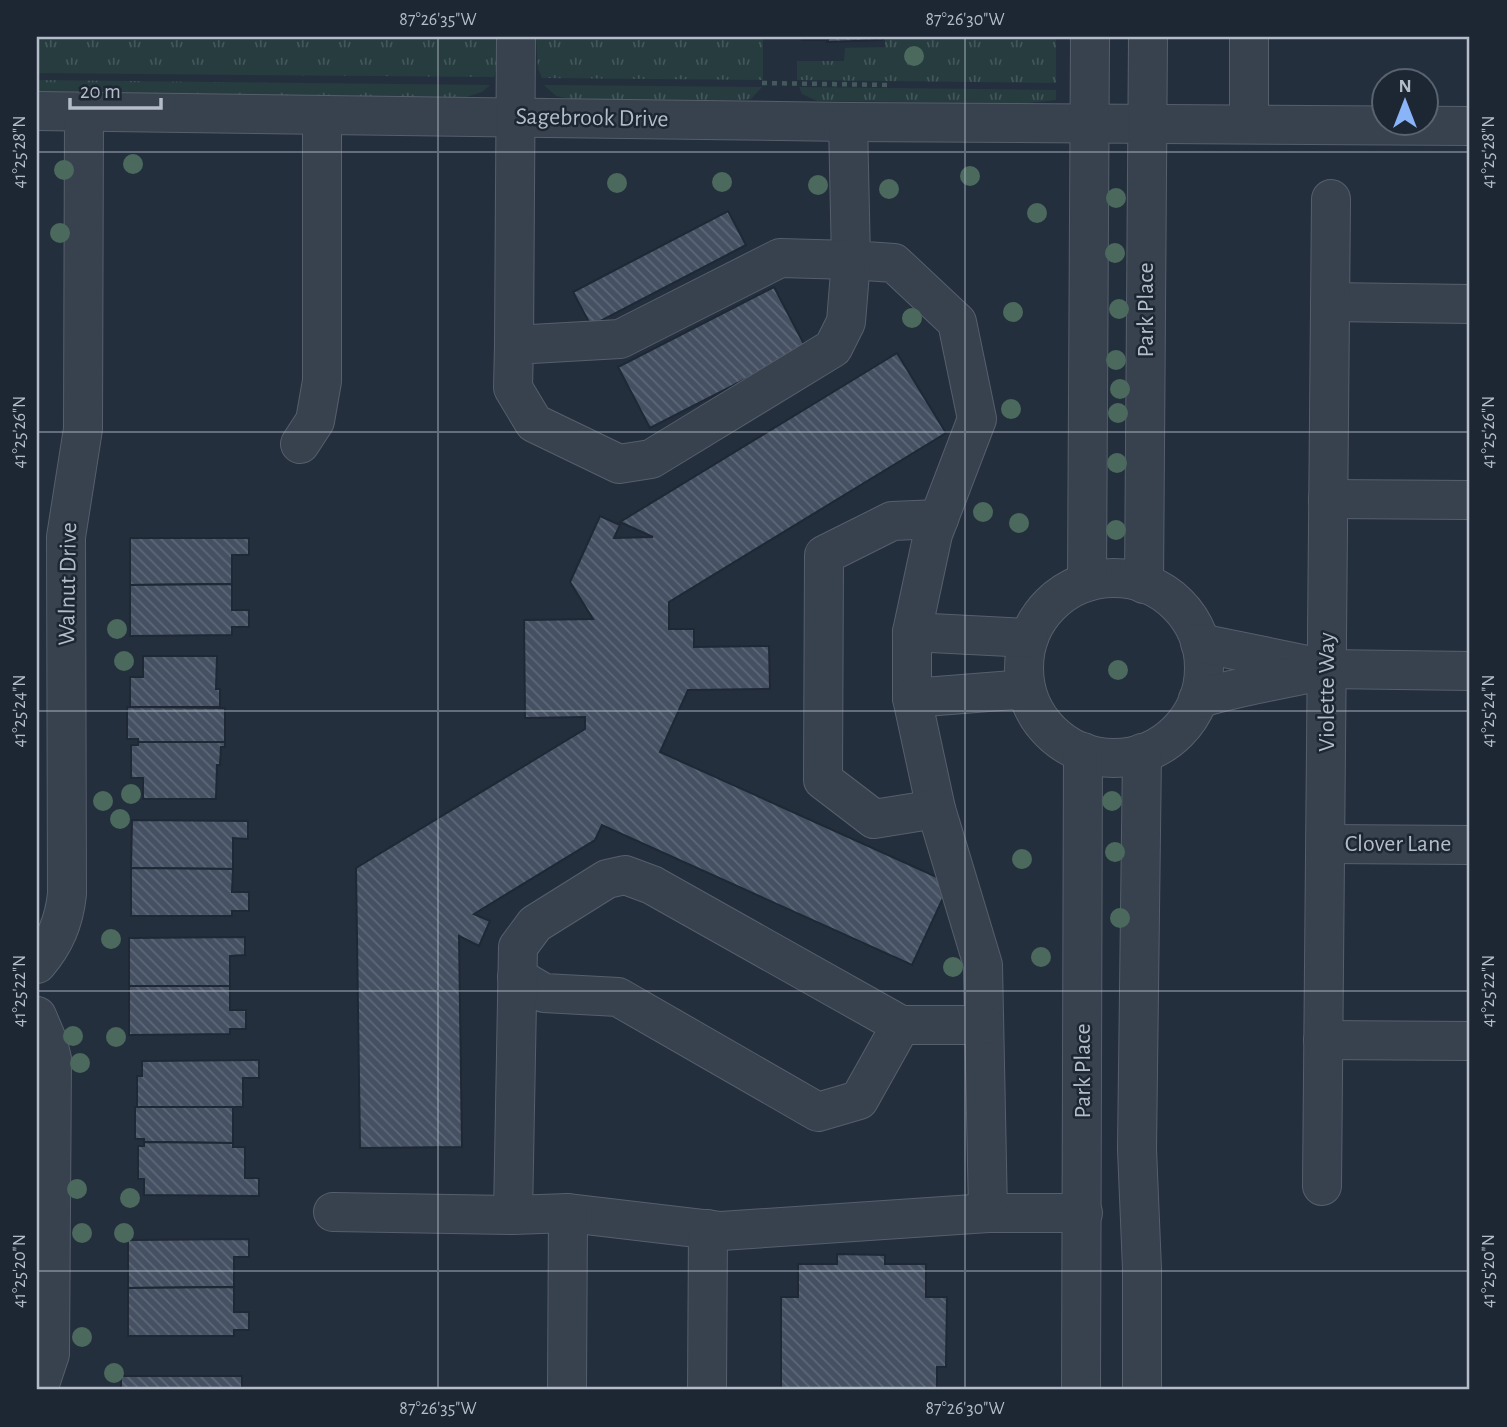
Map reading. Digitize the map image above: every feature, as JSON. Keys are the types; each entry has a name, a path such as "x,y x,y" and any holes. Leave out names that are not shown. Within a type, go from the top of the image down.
{"street":[{"path":"516,37 513,388 534,423 619,464 651,459 833,348 846,322 851,260 848,122"},
{"path":"1087,582 1090,37"},
{"name":"Park Place","path":"1144,584 1148,37"},
{"path":"1249,37 1249,124"},
{"name":"Sagebrook Drive","path":"37,111 848,122 1470,126"},
{"name":"Walnut Drive","path":"37,964 60,929 67,894 66,537 83,429 84,113"},
{"path":"300,444 315,421 322,381 322,115"},
{"name":"Violette Way","path":"1322,1186 1331,199"},
{"path":"514,345 620,339 780,258 894,263 957,322 977,419 933,534 912,632 912,698 936,809 983,965 988,1213"},
{"path":"1330,302 1470,304"},
{"path":"1328,499 1470,500"},
{"path":"936,809 874,819 823,780 824,555 892,521 939,519"},
{"path":"1120,578 1144,584 1163,593 1190,619 1200,643 1204,670 1198,699 1188,718 1172,736 1158,746 1142,753 1116,757 1083,752 1063,742 1043,724 1034,710 1026,689 1024,655 1029,638 1038,619 1052,603 1069,590 1087,582 1120,578"},
{"path":"912,632 1029,638"},
{"path":"1200,643 1327,669 1470,671"},
{"path":"1198,699 1229,689 1270,683 1327,669"},
{"path":"912,698 1026,689"},
{"name":"Park Place","path":"1081,1390 1083,752"},
{"path":"1142,753 1137,1149 1142,1269 1142,1390"},
{"name":"Clover Lane","path":"1326,844 1470,845"},
{"path":"513,1215 518,947 535,924 607,879 625,875 652,885 901,1025 984,1025"},
{"path":"517,977 544,993 618,997 818,1112 859,1100 901,1025"},
{"path":"37,1016 52,1059 50,1354 38,1390"},
{"path":"1323,1040 1470,1041"},
{"path":"333,1212 513,1215 568,1213 721,1231 988,1213 1083,1213"},
{"path":"567,1390 568,1213"},
{"path":"707,1390 708,1229"}],"path":[{"path":"749,83 898,85"}],"green space":[{"path":"37,37 497,37 497,67 494,77 37,73"},
{"path":"536,37 763,37 763,80 542,78 538,69"},
{"path":"885,37 1056,37 1056,83 797,80 797,61 844,61 845,48 885,47"},
{"path":"37,80 490,85 482,92 463,98 37,94"},
{"path":"544,85 762,87 751,99 740,100 571,99 556,96"},
{"path":"799,87 1056,90 1056,100 1027,103 817,101 802,94"}],"building":[{"path":"802,37 882,37 882,40 827,42 828,40 802,40"},
{"path":"728,211 746,245 591,326 573,292"},
{"path":"774,287 806,348 650,428 618,367"},
{"path":"897,353 946,433 669,602 669,629 694,629 694,647 769,646 770,689 688,690 660,752 950,883 912,965 602,825 595,840 474,914 490,921 479,946 459,936 462,1147 360,1148 356,868 585,729 585,717 525,718 524,620 593,619 570,582 600,516 620,525 614,538 653,537 620,522"},
{"path":"130,538 249,538 249,555 232,555 232,584 130,585"},
{"path":"232,584 232,610 249,610 249,627 232,627 232,635 130,636 130,585"},
{"path":"143,656 217,656 216,689 220,689 220,707 130,707 130,677 143,677"},
{"path":"127,707 225,708 225,742 138,742 138,739 127,739"},
{"path":"138,742 225,742 225,747 221,747 220,765 217,765 216,799 143,799 143,778 131,778 131,745 138,745"},
{"path":"132,820 248,821 248,839 233,838 233,869 131,868"},
{"path":"131,868 233,869 232,892 249,892 249,911 232,911 232,916 131,916"},
{"path":"245,937 245,955 230,956 230,986 129,986 129,938"},
{"path":"129,986 230,986 230,1010 246,1010 246,1029 230,1029 230,1034 129,1035"},
{"path":"259,1060 259,1078 243,1078 243,1107 137,1107 137,1076 142,1076 142,1061"},
{"path":"135,1107 233,1107 233,1143 144,1142 144,1139 135,1139"},
{"path":"144,1142 233,1143 233,1147 245,1147 245,1178 259,1178 259,1196 144,1195 144,1179 138,1179 138,1146 144,1146"},
{"path":"249,1239 249,1257 234,1257 234,1287 128,1288 128,1240"},
{"path":"837,1254 885,1255 885,1264 926,1264 926,1297 947,1297 946,1367 937,1367 937,1390 781,1390 781,1297 798,1297 798,1264 837,1264"},
{"path":"234,1287 234,1312 249,1312 249,1330 234,1330 234,1336 128,1336 128,1288"},
{"path":"121,1376 242,1376 242,1390 121,1390"}]}
